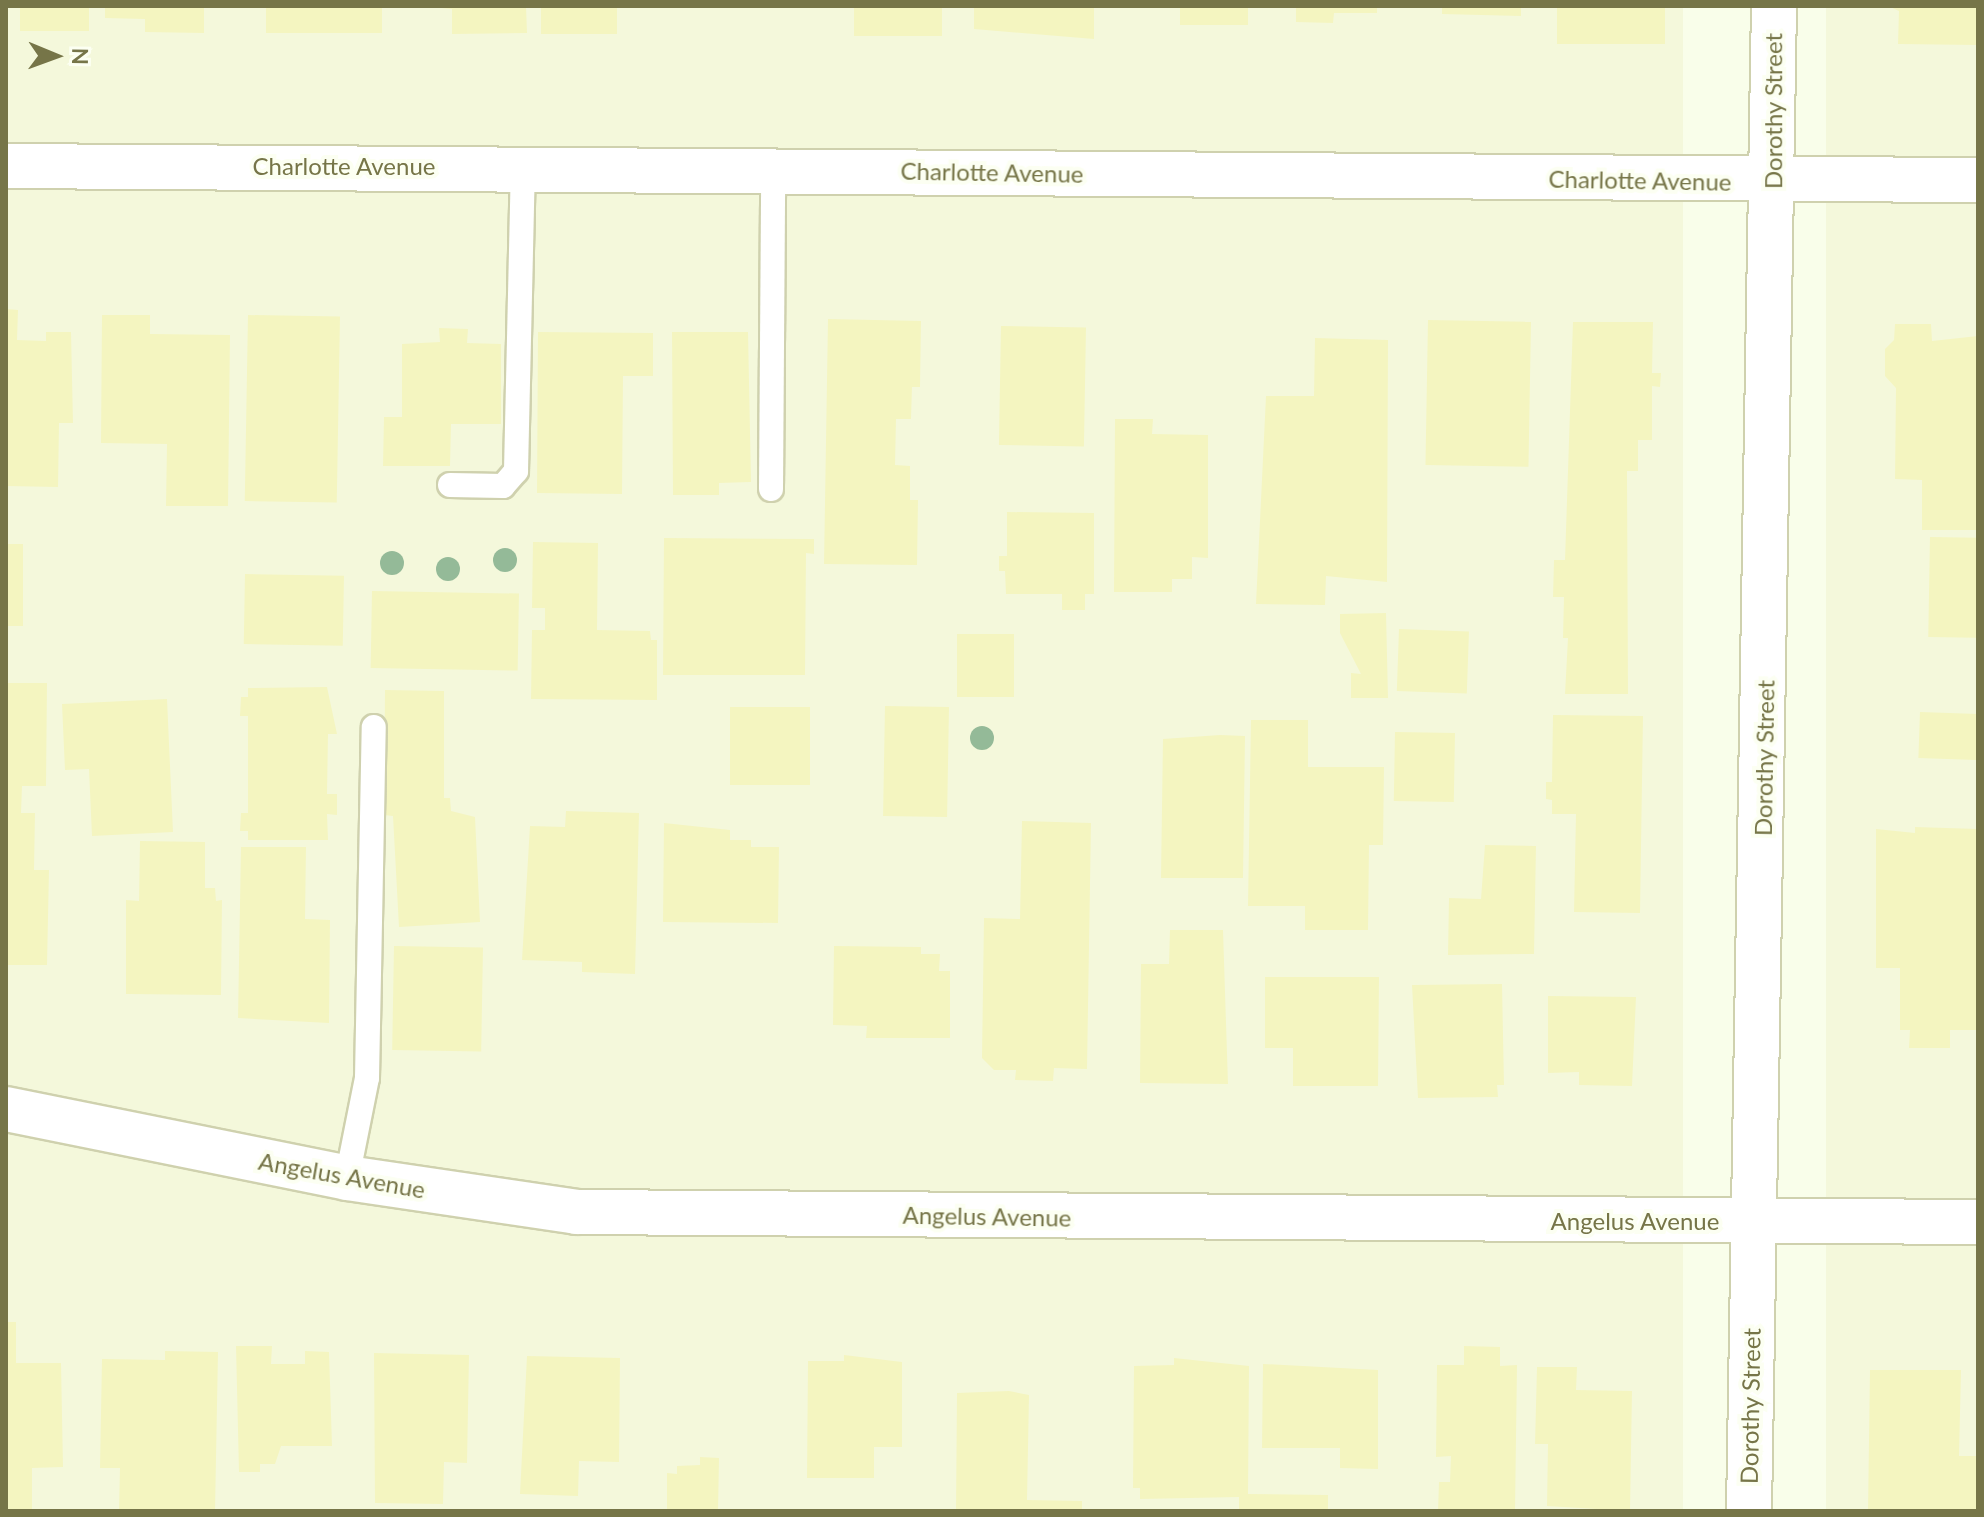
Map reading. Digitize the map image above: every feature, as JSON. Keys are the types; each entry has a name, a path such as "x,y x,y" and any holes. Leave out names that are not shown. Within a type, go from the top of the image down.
{"street":[{"name":"Dorothy Street","path":"1749,1511 1774,6"},
{"name":"Charlotte Avenue","path":"6,166 773,169 1773,182 1978,180"},
{"name":"Angelus Avenue","path":"6,1109 347,1178 576,1212 1978,1222"}],"lane":[{"path":"450,485 503,486 516,471 523,167"},
{"path":"771,489 773,169"},
{"path":"347,1178 367,1078 374,727"}],"shaded area":[{"path":"6,6 1683,6 1683,1511 6,1511"},
{"path":"1826,6 1978,6 1978,1511 1826,1511"}],"building":[{"path":"20,6 89,6 89,31 20,31"},
{"path":"105,6 204,6 204,33 145,32 145,19 105,18"},
{"path":"266,6 382,6 382,33 266,33"},
{"path":"419,6 526,6 527,33 452,34 452,9"},
{"path":"541,6 617,6 617,34 541,34"},
{"path":"854,6 942,6 942,36 854,36"},
{"path":"974,6 1094,6 1094,39 974,29"},
{"path":"1180,6 1248,6 1248,25 1180,25"},
{"path":"1296,6 1377,6 1377,13 1334,13 1333,23 1296,22"},
{"path":"1442,6 1521,6 1521,16 1442,14"},
{"path":"1557,6 1665,6 1665,44 1557,44"},
{"path":"1888,6 1978,6 1978,45 1898,44 1899,11"},
{"path":"6,309 18,310 17,340 46,341 46,332 71,332 73,423 59,423 58,487 6,486"},
{"path":"102,315 150,315 150,334 230,335 228,506 166,506 167,444 101,443"},
{"path":"248,315 340,317 337,503 245,501"},
{"path":"828,319 921,321 920,387 912,387 911,419 896,419 895,465 910,466 910,500 918,500 917,565 824,564"},
{"path":"1428,320 1531,322 1528,467 1425,465"},
{"path":"1573,322 1653,322 1652,373 1661,373 1660,387 1652,386 1652,440 1638,440 1638,471 1627,471 1628,694 1565,694 1568,638 1563,638 1564,597 1553,597 1554,560 1565,560"},
{"path":"1895,324 1931,324 1932,341 1978,336 1978,530 1922,530 1922,480 1895,479 1896,388 1885,376 1885,349 1894,340"},
{"path":"1001,326 1086,327 1084,446 999,445"},
{"path":"439,328 468,329 467,343 501,344 501,424 451,424 450,466 383,466 384,417 402,417 402,344 440,342"},
{"path":"538,332 653,333 653,376 623,376 622,494 537,493"},
{"path":"672,332 748,332 751,482 719,483 719,495 673,495"},
{"path":"1315,338 1388,340 1387,582 1326,576 1325,605 1256,604 1266,396 1314,396"},
{"path":"1115,419 1153,419 1152,434 1208,435 1208,558 1192,557 1192,579 1172,579 1172,592 1114,592"},
{"path":"1007,512 1094,513 1094,594 1085,594 1085,610 1062,610 1062,594 1006,594 1005,571 999,571 999,556 1007,556"},
{"path":"1930,537 1978,538 1976,638 1928,637"},
{"path":"664,538 814,539 814,554 806,553 805,675 663,675"},
{"path":"533,542 598,543 597,630 650,631 651,640 657,640 657,700 531,699 532,630 545,630 545,608 532,608"},
{"path":"6,544 23,544 23,626 6,626"},
{"path":"245,574 344,576 343,646 244,644"},
{"path":"372,591 519,594 518,671 371,668"},
{"path":"1386,613 1388,698 1351,698 1351,673 1361,674 1340,633 1340,614"},
{"path":"1399,629 1469,631 1467,693 1397,691"},
{"path":"957,634 1014,634 1014,697 957,697"},
{"path":"6,683 47,683 46,786 22,786 21,813 35,813 34,870 49,870 47,965 6,965"},
{"path":"327,687 337,734 328,734 327,794 337,794 337,815 327,814 328,840 248,840 248,831 240,831 241,813 248,813 248,716 240,716 241,697 248,697 248,688"},
{"path":"385,690 444,691 444,798 450,798 451,811 475,817 480,922 399,927 393,816 384,815"},
{"path":"167,699 173,832 92,836 89,769 65,770 62,704"},
{"path":"885,706 949,707 947,817 883,816"},
{"path":"730,707 810,707 810,785 730,785"},
{"path":"1920,712 1978,714 1976,760 1918,758"},
{"path":"1553,715 1643,716 1640,913 1574,912 1576,814 1552,814 1552,800 1546,799 1546,782 1552,782"},
{"path":"1251,720 1308,720 1308,767 1384,767 1383,845 1369,845 1368,930 1305,930 1305,906 1248,906"},
{"path":"1395,732 1455,733 1454,802 1394,801"},
{"path":"1245,736 1243,878 1161,878 1163,739"},
{"path":"566,811 639,813 635,974 582,972 582,962 522,960 530,826 565,827"},
{"path":"1022,821 1091,823 1087,1069 1054,1068 1053,1081 1015,1080 1016,1070 994,1070 982,1058 984,918 1020,919"},
{"path":"664,823 730,830 730,840 751,840 751,847 779,847 778,923 663,922"},
{"path":"1915,827 1978,829 1978,1030 1950,1030 1950,1048 1909,1048 1910,1030 1900,1030 1900,968 1876,968 1876,829 1915,833"},
{"path":"140,841 205,842 205,888 215,888 216,901 222,900 221,995 126,994 126,900 139,901"},
{"path":"1485,845 1536,846 1534,954 1448,955 1449,898 1481,899"},
{"path":"241,847 306,847 305,919 330,920 329,1023 238,1018"},
{"path":"1170,930 1223,930 1228,1084 1140,1083 1141,964 1169,964"},
{"path":"394,946 483,948 481,1052 392,1050"},
{"path":"834,946 921,947 921,954 940,954 939,971 950,971 950,1038 866,1038 867,1026 833,1025"},
{"path":"1265,977 1379,977 1378,1086 1293,1086 1293,1048 1265,1048"},
{"path":"1502,984 1504,1085 1497,1085 1498,1097 1418,1098 1412,985"},
{"path":"1548,996 1636,997 1632,1086 1579,1085 1579,1072 1548,1073"},
{"path":"6,1322 16,1322 16,1363 61,1363 63,1467 32,1468 32,1511 6,1511"},
{"path":"236,1346 272,1346 271,1364 305,1364 305,1351 329,1352 332,1446 281,1446 275,1464 260,1464 260,1472 239,1472"},
{"path":"1464,1346 1500,1347 1500,1366 1517,1365 1515,1511 1438,1511 1439,1482 1450,1482 1451,1456 1436,1457 1437,1365 1464,1365"},
{"path":"165,1351 218,1352 215,1511 119,1511 120,1468 100,1468 102,1359 165,1360"},
{"path":"374,1353 469,1355 467,1463 444,1462 443,1504 375,1503"},
{"path":"844,1355 902,1362 902,1447 874,1447 874,1478 807,1478 808,1361 844,1361"},
{"path":"527,1356 620,1358 619,1462 579,1461 578,1496 520,1494"},
{"path":"1174,1358 1249,1366 1248,1494 1328,1495 1328,1511 1239,1511 1239,1497 1140,1499 1140,1488 1133,1488 1134,1366 1174,1365"},
{"path":"1263,1364 1378,1370 1378,1469 1340,1468 1340,1448 1262,1448"},
{"path":"1537,1367 1577,1367 1576,1390 1632,1391 1630,1511 1547,1506 1548,1444 1535,1444"},
{"path":"1870,1370 1961,1370 1959,1456 1978,1456 1978,1511 1868,1511"},
{"path":"1009,1391 1029,1395 1027,1500 1082,1501 1082,1511 956,1511 957,1393"},
{"path":"700,1457 719,1458 718,1511 667,1511 667,1473 677,1474 677,1466 700,1465"}]}
